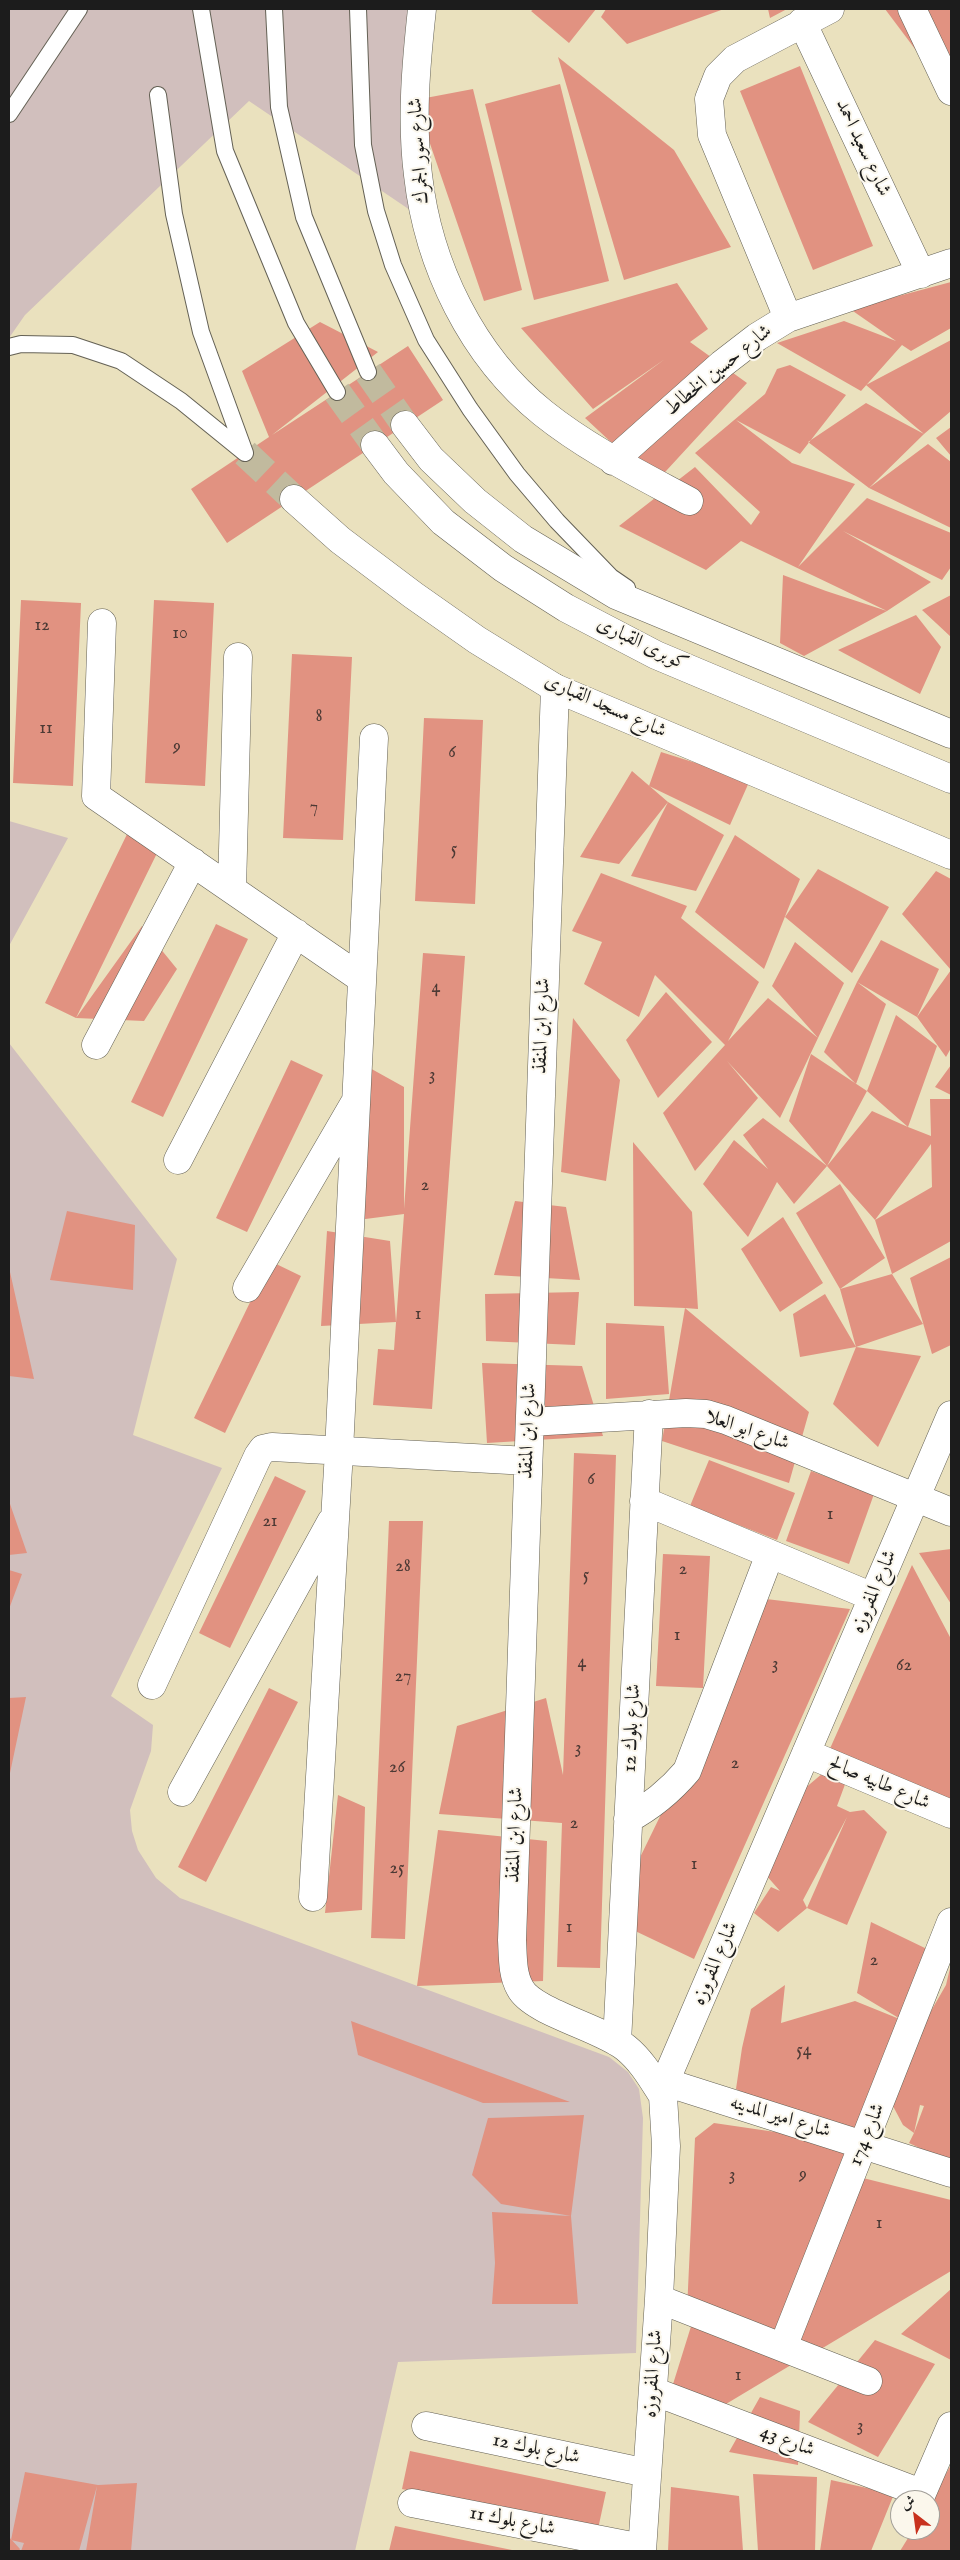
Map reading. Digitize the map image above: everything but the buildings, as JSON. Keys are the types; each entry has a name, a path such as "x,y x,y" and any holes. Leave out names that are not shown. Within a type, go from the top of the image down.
{"street":[{"name":"شارع سور الجمرك","path":"422,9 416,76 418,175 425,218 438,260 455,302 477,340 503,376 542,413 578,439 613,460 689,501"},
{"path":"788,318 712,136 709,99 718,76 734,59 830,9"},
{"path":"912,9 951,91"},
{"name":"شارع سعيد احمد","path":"802,22 922,274"},
{"name":"شارع حسين الخطاط","path":"613,460 722,364 757,337 788,318 951,263"},
{"name":"كوبرى القبارى","path":"405,425 432,459 475,501 523,539 616,595 660,611 951,734"},
{"name":"كوبرى القبارى","path":"375,445 396,473 444,522 495,562 566,608 656,655 951,779"},
{"name":"شارع مسجد القبارى","path":"294,499 340,540 413,595 477,640 555,688 951,854"},
{"path":"102,623 96,796 362,979"},
{"path":"232,889 238,657"},
{"name":"شارع ابن المنقذ","path":"555,688 512,1940 514,1968 520,1990 539,2006 599,2032 625,2047 664,2089"},
{"path":"313,1897 339,1450 374,738"},
{"path":"96,1045 193,862"},
{"path":"178,1160 296,933"},
{"path":"247,1288 356,1100"},
{"name":"شارع ابو العلا","path":"530,1422 686,1412 706,1414 726,1420 951,1512"},
{"name":"شارع بلوك 12","path":"617,2042 649,1414"},
{"name":"شارع المفروزه","path":"631,2548 653,2391 666,2146 664,2089 951,1415"},
{"path":"152,1685 260,1452 272,1447 528,1461"},
{"path":"644,1501 873,1597"},
{"path":"182,1792 335,1515"},
{"path":"628,1820 651,1807 670,1791 687,1771 770,1554"},
{"name":"شارع طابيه صالح","path":"806,1753 951,1814"},
{"name":"شارع 174","path":"783,2347 951,1922"},
{"name":"شارع امير المدينه","path":"664,2089 864,2145 951,2173"},
{"path":"659,2299 868,2381"},
{"name":"شارع 43","path":"653,2391 902,2490"},
{"name":"شارع بلوك 12","path":"426,2426 643,2472"},
{"path":"923,2490 951,2426"},
{"name":"شارع بلوك 11","path":"412,2503 631,2548"}],"lane":[{"path":"9,114 79,9"},
{"path":"201,9 225,151 296,323 337,392"},
{"path":"274,9 278,107 304,217 368,372"},
{"path":"358,9 363,145 376,211 393,266 426,340 470,409 517,474 611,577 660,611"},
{"path":"9,347 21,344 72,345 121,361 181,401 245,453 201,332 174,214 158,95"}],"shaded area":[{"path":"9,9 412,9 403,68 400,118 410,210 249,101 25,315 9,338"},
{"path":"9,821 68,838 9,946"},
{"path":"9,1043 177,1259 133,1435 222,1468 111,1696 153,1725 151,1751 130,1810 132,1831 138,1850 156,1878 180,1898 609,2057 628,2072 639,2089 643,2118 636,2353 398,2362 355,2551 9,2551"}],"tunnel":[{"path":"368,372 405,425"},
{"path":"337,392 375,445"},
{"path":"245,453 294,499"}]}
